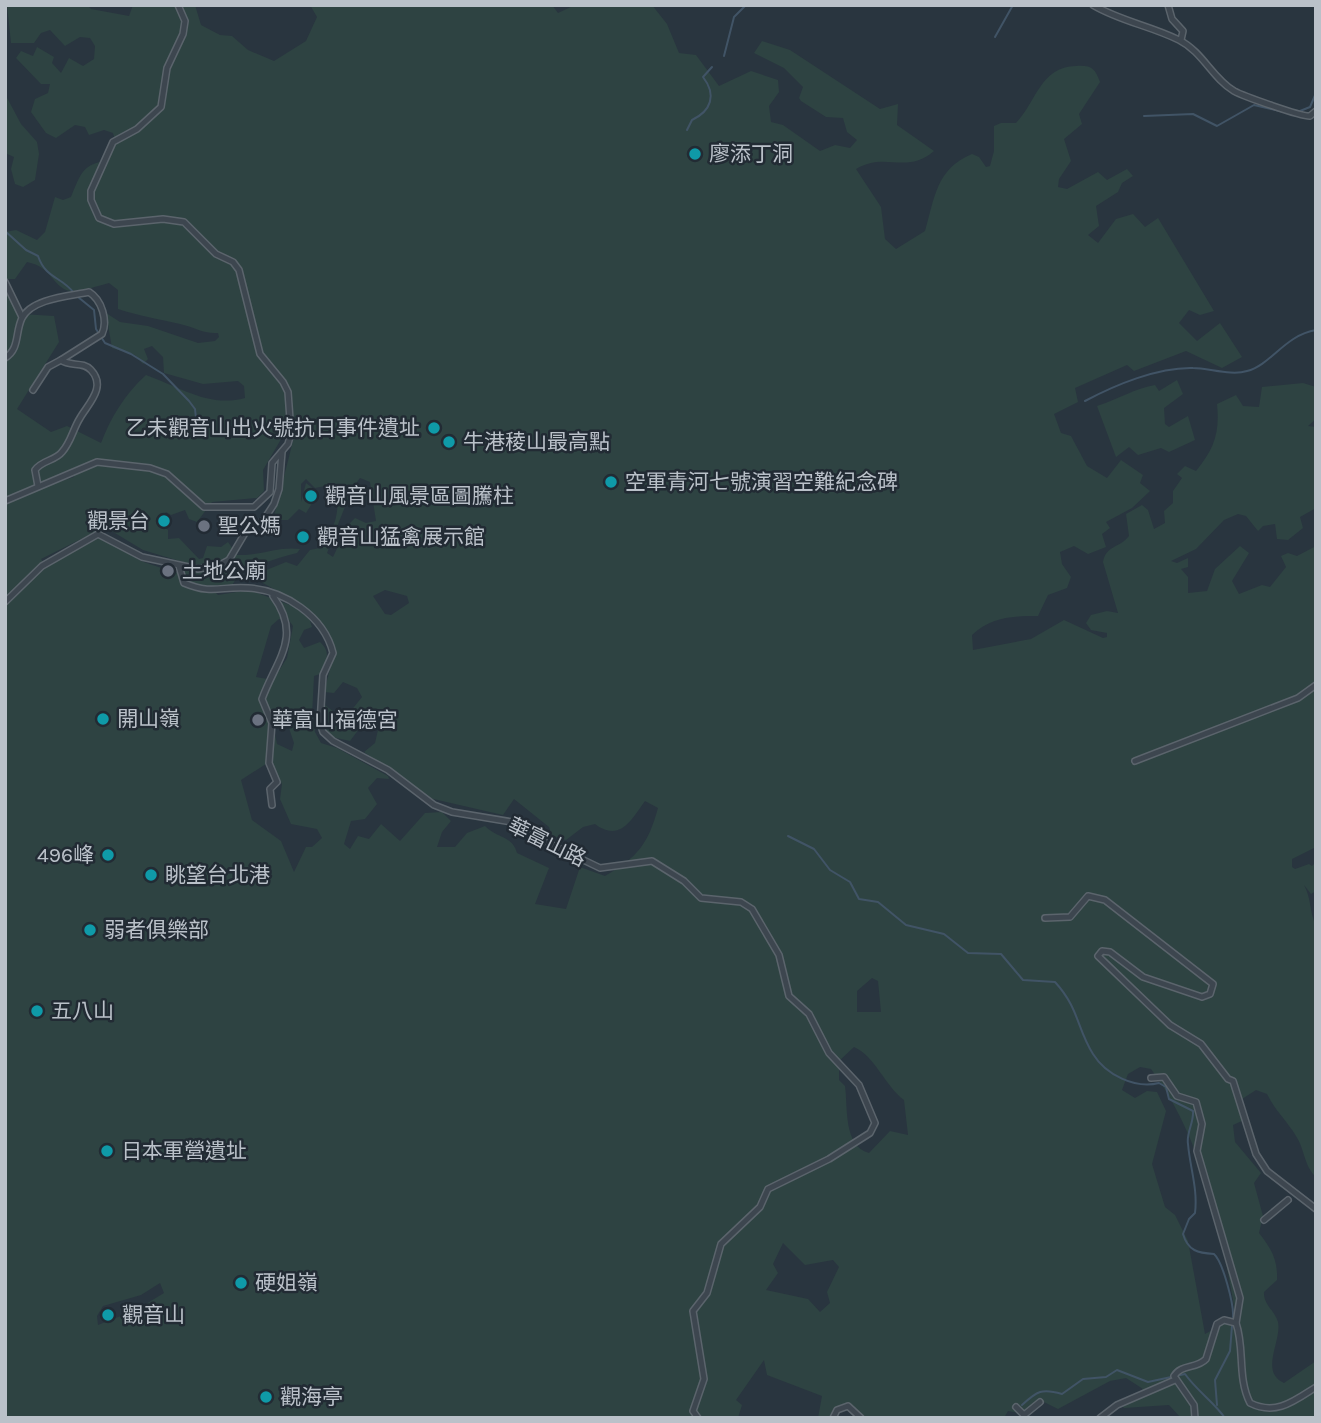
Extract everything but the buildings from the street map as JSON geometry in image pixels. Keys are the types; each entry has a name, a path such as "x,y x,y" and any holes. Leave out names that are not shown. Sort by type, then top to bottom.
{"street":[{"path":"5,501 97,462 142,467 167,474 204,507 254,507 270,492 272,463 282,452 292,433 288,393 283,382 260,354 239,270 233,262 216,254 184,222 163,219 114,224 99,218 91,200 91,191 113,142 144,124 163,101 167,68 179,46 185,21 178,5"},
{"path":"1093,5 1181,40 1198,52 1234,91 1293,114 1306,117 1316,111"},
{"path":"1168,5 1172,19 1182,31 1181,40"},
{"path":"5,282 22,317 16,346 5,358"},
{"path":"22,317 50,298 71,298 89,292 95,296 103,312 100,336 48,367 33,390"},
{"path":"38,486 35,470 62,452 79,418 93,401 96,391 97,381 88,367 61,360"},
{"path":"5,602 42,566 98,534 142,556 179,566 208,569 229,560 248,528 262,521 274,504 279,489 282,452"},
{"name":"華富山路","path":"179,566 184,583 202,590 251,588 271,593 314,617 332,648 332,656 323,675 320,723 333,741 376,763 443,809 512,822 542,840 600,867 652,861 684,881 701,898 741,902 752,909 779,955 789,996 809,1014 824,1044 859,1085 871,1107 875,1123 870,1133 829,1159 768,1189 760,1207 721,1244 707,1293 692,1311 704,1379 693,1411 698,1418"},
{"path":"271,593 285,612 288,623 283,659 272,672 262,699 272,723 270,764 277,782 270,789 272,805"},
{"path":"1135,761 1298,698 1316,685"},
{"path":"1045,918 1070,917 1088,896 1105,900 1213,984 1210,994 1202,997 1143,977 1110,952 1102,951 1098,956 1170,1025 1201,1044 1212,1056 1227,1079 1233,1081 1256,1154 1267,1171 1316,1209"},
{"path":"1151,1078 1164,1077 1177,1096 1196,1102 1202,1124 1197,1151 1240,1298 1236,1322 1241,1336 1243,1389 1250,1404 1265,1410 1274,1410 1316,1387"},
{"path":"1264,1220 1288,1200"},
{"path":"1100,1418 1117,1405 1175,1379 1181,1369 1202,1364 1217,1324 1224,1320 1236,1322"},
{"path":"1175,1379 1194,1405 1195,1418"},
{"path":"1016,1407 1025,1416 1040,1402"},
{"path":"833,1418 837,1410 848,1406 861,1418"}],"green space":[{"path":"7,5 87,5 91,9 129,16 133,5 195,5 201,25 220,35 232,36 248,50 274,61 306,41 317,17 310,5 552,5 558,13 575,5 652,5 667,24 679,53 696,55 719,86 751,71 778,80 779,92 769,106 771,122 783,125 820,151 835,145 850,148 857,140 847,132 843,118 826,117 801,101 799,98 803,87 784,68 754,53 762,41 790,50 880,109 898,104 897,125 934,151 914,161 877,162 856,169 881,207 885,239 896,249 925,231 939,185 960,160 972,154 979,157 986,167 990,166 994,151 994,126 1016,123 1040,87 1054,72 1085,66 1096,73 1100,82 1079,114 1082,124 1064,139 1071,161 1059,179 1058,187 1067,189 1098,172 1107,180 1127,169 1133,176 1122,183 1118,192 1096,206 1099,226 1088,235 1098,243 1116,219 1133,214 1145,227 1158,218 1214,311 1200,315 1189,310 1179,323 1197,341 1220,323 1242,357 1222,368 1186,351 1134,371 1127,365 1075,388 1078,402 1054,414 1061,433 1071,436 1087,466 1107,478 1121,460 1143,475 1140,483 1150,491 1132,508 1106,522 1110,528 1102,534 1106,547 1088,554 1074,546 1060,552 1062,564 1071,577 1067,588 1048,595 1038,616 1011,617 987,624 972,635 973,650 1031,639 1064,620 1103,638 1107,637 1107,633 1091,630 1086,623 1091,615 1107,611 1118,613 1103,562 1105,556 1110,549 1129,536 1126,514 1142,505 1148,510 1154,529 1165,523 1164,511 1173,503 1173,491 1182,478 1177,474 1185,466 1196,471 1211,448 1218,424 1217,404 1236,395 1243,406 1259,407 1262,387 1303,383 1316,387 1316,419 1308,426 1316,427 1316,508 1300,517 1303,528 1288,540 1277,539 1275,524 1263,526 1258,531 1246,516 1238,514 1224,520 1196,549 1171,561 1177,563 1188,558 1188,567 1181,569 1188,577 1188,593 1207,591 1215,569 1240,546 1249,553 1232,581 1239,594 1262,585 1270,587 1286,567 1281,556 1288,553 1297,556 1316,546 1316,847 1292,859 1292,867 1295,869 1309,864 1312,866 1316,862 1316,891 1311,894 1304,885 1316,925 1316,1177 1309,1168 1296,1136 1267,1094 1256,1090 1242,1099 1247,1115 1244,1120 1233,1125 1235,1142 1261,1173 1254,1183 1263,1216 1259,1233 1275,1260 1277,1280 1264,1292 1265,1300 1278,1322 1273,1372 1284,1383 1316,1361 1316,1418 1181,1418 1169,1405 1124,1408 1122,1405 1143,1389 1126,1378 1110,1381 1058,1409 1044,1402 1026,1414 1008,1411 1004,1418 863,1418 848,1405 840,1405 830,1418 818,1418 822,1396 767,1375 764,1360 736,1400 742,1405 738,1418 5,1418 5,505 28,492 74,477 73,469 5,498 5,282 21,314 54,316 59,342 17,409 51,432 67,426 101,443 119,406 146,375 207,398 245,398 244,386 238,381 203,384 164,373 163,357 152,346 144,349 148,359 143,364 135,355 112,348 106,313 120,322 148,326 198,343 215,341 219,337 218,333 118,309 118,290 109,283 71,291 60,286 42,268 27,262 15,279 5,279 5,232 16,230 37,240 45,232 55,197 63,200 71,197 87,167 107,161 116,143 113,133 104,130 89,135 85,127 75,125 56,138 46,133 31,112 35,99 48,93 50,84 41,84 16,58 21,51 33,56 37,47 54,57 52,63 61,73 69,58 83,66 94,59 95,46 90,38 80,37 65,46 50,30 41,33 34,43 11,43","holes":["287,429 291,429 294,437 273,520 288,520 299,509 306,513 316,497 314,489 306,483 301,502 301,484 306,479 315,488 335,484 336,518 320,548 310,550 297,566 286,562 264,571 261,582 294,600 290,605 249,590 218,595 214,591 231,586 239,574 246,570 297,553 300,549 237,555 228,542 221,547 207,546 203,558 199,559 179,538 168,539 168,530 158,522 166,512 171,515 185,510 189,519 197,522 212,502 257,498 264,491 263,470","360,478 370,482 376,521 366,523 355,518 349,524 333,557 327,553 347,502","105,527 143,550 183,562 176,573 141,561 101,537 47,566 41,559","385,590 407,596 409,603 391,615 385,614 373,596","279,619 288,619 293,626 287,658 273,680 256,677 271,626","317,619 335,650 324,692 334,693 343,682 357,688 362,697 350,712 338,715 325,705 323,725 332,737 350,741 362,725 381,717 375,743 364,752 429,798 503,815 514,799 549,827 552,836 566,840 583,827 595,824 604,829 618,830 630,821 645,801 658,808 646,840 634,856 605,876 580,867 566,909 535,904 549,868 517,853 508,840 485,826 467,833 455,847 437,847 442,832 451,821 442,812 425,813 400,841 381,824 369,839 358,836 350,849 344,844 351,821 365,819 377,804 368,788 377,778 389,779 337,748 321,743 315,732 312,716 314,676 320,674 327,654 320,642 304,648 299,640 304,630 312,627 310,621","272,720 287,722 294,743 292,751 277,744","269,762 282,784 280,799 291,824 317,829 322,838 312,847 306,847 294,872 281,841 252,820 241,780","872,978 878,981 881,1012 857,1012 857,991","854,1047 868,1057 904,1100 908,1135 890,1131 869,1153 861,1149 855,1143 848,1125 845,1086 839,1080 839,1061","1140,1067 1151,1069 1185,1126 1208,1188 1236,1317 1205,1334 1188,1241 1175,1215 1165,1207 1152,1164 1166,1111 1157,1092 1147,1091 1135,1098 1122,1090 1128,1074","783,1243 805,1265 833,1260 839,1267 827,1292 830,1303 820,1312 808,1299 766,1290 778,1273 773,1264","160,1283 164,1293 136,1310 98,1325 97,1316 103,1306 141,1295"]},
{"path":"5,94 21,124 37,142 39,154 35,180 23,187 15,184 11,169 14,157 5,153"},
{"path":"1177,380 1183,394 1164,408 1165,424 1169,427 1188,416 1195,440 1169,452 1161,448 1138,455 1129,447 1116,457 1097,406 1155,385 1159,391"}],"waterway":[{"path":"724,56 734,17 746,5"},
{"path":"995,37 1013,5"},
{"path":"687,130 692,120 704,112 710,102 710,90 703,77 712,67"},
{"path":"1300,111 1310,107 1316,93"},
{"path":"1144,116 1193,114 1217,126 1254,105 1284,112"},
{"path":"5,231 26,250 38,256 45,269 74,293"},
{"path":"78,297 94,310 96,329 105,343 131,354 163,374 189,401 195,409 198,436"},
{"path":"1085,401 1123,383 1166,370 1193,368 1234,373 1247,371 1264,363 1296,338 1316,330"},
{"path":"788,836 814,849 830,870 850,882 859,899 878,902 906,925 944,934 968,953 1001,954 1023,980 1055,982 1069,1001 1093,1054 1105,1068 1131,1082 1159,1083 1166,1087 1169,1099 1193,1111 1188,1140 1196,1204 1195,1213 1189,1219 1183,1234 1191,1248 1198,1252 1214,1254 1227,1284 1233,1317"},
{"path":"1217,1405 1215,1380 1230,1351 1232,1326"},
{"path":"1022,1405 1040,1392 1062,1394 1083,1379 1106,1377 1117,1370 1148,1382 1185,1374 1225,1418"}],"place":[{"name":"廖添丁洞","path":"695,154"},
{"name":"乙未觀音山出火號抗日事件遺址","path":"434,428"},
{"name":"牛港稜山最高點","path":"449,442"},
{"name":"空軍青河七號演習空難紀念碑","path":"611,482"},
{"name":"觀音山風景區圖騰柱","path":"311,496"},
{"name":"觀景台","path":"164,521"},
{"name":"聖公媽","path":"204,526"},
{"name":"觀音山猛禽展示館","path":"303,537"},
{"name":"土地公廟","path":"168,571"},
{"name":"開山嶺","path":"103,719"},
{"name":"華富山福德宮","path":"258,720"},
{"name":"496峰","path":"108,855"},
{"name":"眺望台北港","path":"151,875"},
{"name":"弱者俱樂部","path":"90,930"},
{"name":"五八山","path":"37,1011"},
{"name":"日本軍營遺址","path":"107,1151"},
{"name":"硬姐嶺","path":"241,1283"},
{"name":"觀音山","path":"108,1315"},
{"name":"觀海亭","path":"266,1397"}]}
